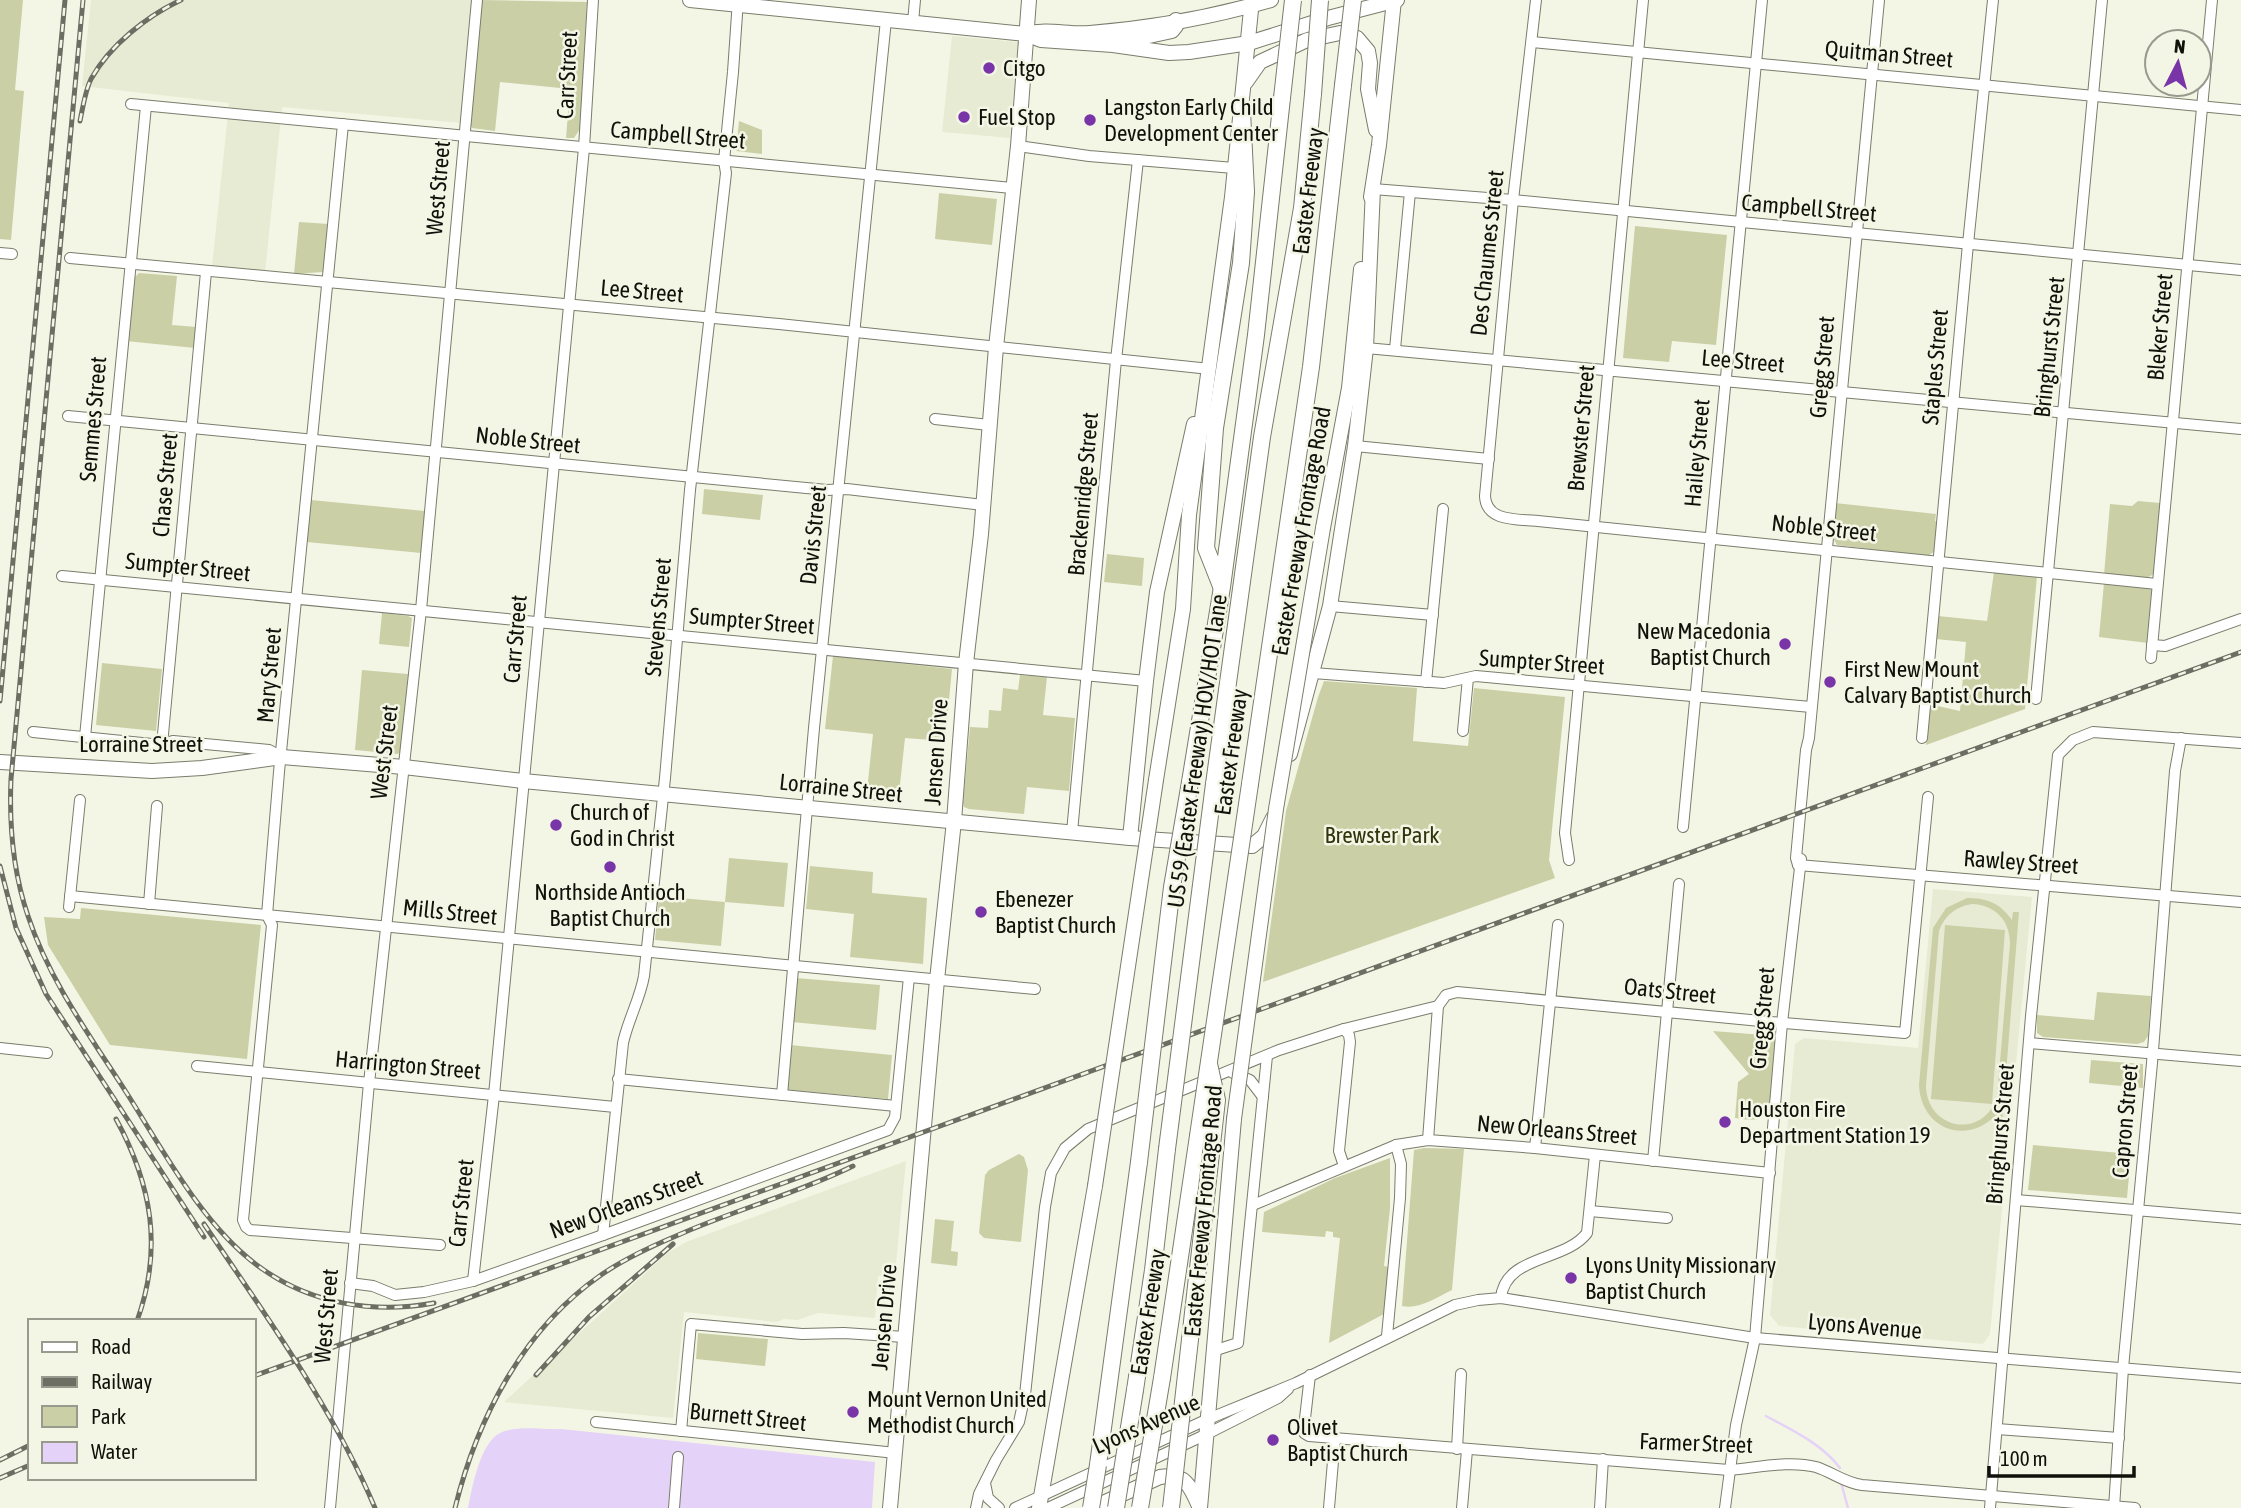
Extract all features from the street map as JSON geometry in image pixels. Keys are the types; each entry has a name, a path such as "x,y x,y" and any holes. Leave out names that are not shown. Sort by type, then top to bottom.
{"highway":[{"name":"Eastex Freeway","path":"1092,1508 1139,1162 1172,887 1222,587 1256,335 1293,0"},
{"name":"US 59 (Eastex Freeway) HOV/HOT lane","path":"1116,1508 1153,1270 1214,784 1262,437 1302,208 1320,0"},
{"name":"Eastex Freeway","path":"1140,1508 1209,1064 1311,367 1353,0"},
{"path":"1222,587 1206,548 1215,428 1241,262 1246,192 1242,111"},
{"path":"1171,1508 1217,1100 1209,1064"}],"main road":[{"path":"690,0 1026,34 1041,40 1113,45 1169,53 1249,43 1328,18 1395,1"},
{"name":"Jensen Drive","path":"890,1508 937,980 954,821 966,663 1018,146 1029,0"},
{"path":"1026,34 1041,30 1087,33 1230,12 1252,3 1271,0"},
{"name":"Eastex Freeway Frontage Road","path":"1200,1508 1234,1119 1276,808 1322,527 1349,388 1361,264 1379,145 1395,1"},
{"path":"1042,1504 1095,1186 1183,609 1189,515 1242,111 1252,3"},
{"path":"1113,45 1172,31 1176,20"},
{"path":"1244,85 1260,62 1307,40 1340,33 1357,38 1368,51 1368,89 1379,145"},
{"name":"Lorraine Street","path":"0,762 152,771 202,768 282,757 1130,838 1252,846 1264,836 1273,818 1330,606 1355,446 1366,348 1373,190"},
{"path":"1130,838 1157,592 1202,385 1210,369"},
{"path":"1092,1508 1160,1477 1171,1475 1183,1479 1194,1492 1200,1508"}],"street":[{"name":"West Street","path":"330,1508 369,1083 421,610 477,0"},
{"name":"Carr Street","path":"473,1280 494,1095 584,148 593,0"},
{"path":"913,22 915,0"},
{"name":"Des Chaumes Street","path":"1488,510 1485,496 1497,359 1536,0"},
{"name":"Brewster Street","path":"1569,860 1565,839 1643,0"},
{"name":"Hailey Street","path":"1683,827 1762,0"},
{"name":"Gregg Street","path":"1725,1508 1743,1388 1755,1338 1782,1023 1811,750 1811,707 1879,0"},
{"name":"Staples Street","path":"1922,738 1993,0"},
{"name":"Bringhurst Street","path":"2036,699 2102,0"},
{"name":"Bleker Street","path":"2151,658 2212,0"},
{"name":"Stevens Street","path":"604,1235 618,1079 628,1023 642,989 692,477 726,173 724,161 738,3"},
{"name":"Davis Street","path":"782,1096 822,649 886,20"},
{"name":"Quitman Street","path":"1532,42 2241,110"},
{"name":"Campbell Street","path":"131,104 1012,188"},
{"name":"Semmes Street","path":"85,737 146,106"},
{"name":"Mary Street","path":"344,124 267,915 272,925 243,1220 246,1227 257,1231 354,1238"},
{"path":"1018,146 1234,168"},
{"name":"Brackenridge Street","path":"1072,832 1116,359 1138,160"},
{"name":"Campbell Street","path":"1373,190 1513,200 2241,270"},
{"path":"1395,349 1410,192"},
{"path":"0,253 12,254"},
{"name":"Lee Street","path":"70,258 711,318 1210,369"},
{"name":"Chase Street","path":"162,745 206,272"},
{"name":"Lee Street","path":"1366,348 2241,429"},
{"name":"Noble Street","path":"68,416 838,491 847,489 983,505"},
{"path":"935,419 989,425"},
{"path":"1355,446 1489,459"},
{"path":"1426,682 1443,509"},
{"name":"Noble Street","path":"1488,510 1501,517 2157,584"},
{"name":"Sumpter Street","path":"62,576 1146,681"},
{"path":"1330,606 1433,615"},
{"path":"2152,645 2165,646 2241,619"},
{"name":"Sumpter Street","path":"1313,673 1444,683 1468,677 1811,707"},
{"path":"1463,731 1468,677"},
{"name":"Bringhurst Street","path":"1990,1508 2029,1043 2058,755 2067,744 2086,733 2106,731 2181,738"},
{"name":"Lorraine Street","path":"33,732 162,745 173,741 269,750 282,757"},
{"path":"2181,738 2241,743"},
{"name":"Capron Street","path":"2114,1507 2123,1368 2153,1053 2164,895 2175,771 2181,738"},
{"path":"1921,876 1928,797"},
{"name":"Mills Street","path":"80,800 70,902 149,904 1035,989"},
{"path":"149,904 157,806"},
{"name":"Rawley Street","path":"1798,865 2241,902"},
{"name":"Oats Street","path":"1267,1056 1343,1029 1438,1006 1446,995 1457,992 1905,1033 1921,876"},
{"path":"1653,1161 1679,884"},
{"path":"1535,1149 1558,925"},
{"path":"618,1079 896,1106 909,977"},
{"path":"1428,1140 1438,1006"},
{"path":"1343,1029 1349,1035 1350,1042 1339,1151 1344,1166"},
{"path":"2029,1043 2241,1061"},
{"path":"0,1048 47,1053"},
{"name":"Eastex Freeway Frontage Road","path":"976,1508 996,1460 1020,1422 1045,1207 1051,1173 1065,1148 1088,1129 1267,1056 1238,1343 1213,1351"},
{"name":"Harrington Street","path":"197,1066 615,1107"},
{"name":"Eastex Freeway Frontage Road","path":"1230,1071 1250,1080 1263,1097"},
{"name":"New Orleans Street","path":"350,1283 373,1286 395,1295 424,1292 473,1280 604,1235 888,1130 895,1117 896,1106"},
{"name":"New Orleans Street","path":"1253,1205 1396,1145 1428,1140 1770,1173"},
{"path":"1387,1336 1400,1198 1401,1164 1396,1145"},
{"path":"1501,1298 1502,1287 1507,1278 1587,1233 1595,1155"},
{"path":"2016,1200 2241,1219"},
{"path":"1590,1211 1667,1218"},
{"path":"354,1238 440,1245"},
{"name":"Lyons Avenue","path":"1042,1504 1208,1419 1296,1383 1387,1336 1455,1305 1478,1300 1501,1298 1755,1338 2241,1378"},
{"path":"681,1431 691,1324 802,1334 845,1333 905,1337"},
{"path":"1461,1374 1462,1508"},
{"name":"Farmer Street","path":"1310,1376 1304,1433 1309,1436 1729,1470 1796,1464 1816,1468 1847,1482 1862,1485 2134,1508"},
{"name":"Lyons Avenue","path":"1015,1508 1042,1504 1207,1434 1278,1398 1296,1383"},
{"name":"Burnett Street","path":"596,1422 896,1453"},
{"path":"1997,1429 2119,1438"},
{"path":"1329,1508 1335,1438"},
{"path":"674,1508 678,1457"},
{"path":"1600,1508 1603,1459"},
{"path":"985,1483 988,1498 999,1508"}],"shaded area":[{"path":"91,0 475,0 461,123 282,107 265,273 212,267 229,103 82,86"},
{"path":"952,36 1018,42 1010,138 942,132"},
{"path":"1933,889 2032,897 1990,1334 1983,1344 1779,1326 1770,1315 1795,1044 1804,1038 1918,1048"},
{"path":"906,1161 895,1274 878,1276 875,1318 818,1313 797,1320 784,1319 777,1322 684,1312 673,1418 504,1402 666,1254 686,1242"}],"green space":[{"path":"0,0 23,0 15,90 24,91 11,240 0,239"},
{"path":"480,0 587,2 580,129 574,138 566,138 570,89 500,82 495,131 472,128 470,124"},
{"path":"739,121 762,130 762,154 736,151"},
{"path":"939,193 997,199 992,245 935,239"},
{"path":"299,222 329,224 323,272 294,274"},
{"path":"1635,226 1727,235 1716,345 1672,341 1669,362 1623,358"},
{"path":"139,273 177,276 172,325 197,327 195,348 126,341 133,279"},
{"path":"704,489 763,495 760,520 702,514"},
{"path":"311,500 425,511 421,553 307,542"},
{"path":"2138,501 2160,503 2154,574 2145,579 2104,575 2110,504 2132,506"},
{"path":"1835,503 1936,514 1935,521 1938,522 1935,551 1928,556 1837,545 1833,538"},
{"path":"1107,554 1144,558 1142,586 1104,582"},
{"path":"1994,572 2037,576 2025,709 1926,745 1929,704 1960,711 1966,642 1936,639 1938,616 1987,621"},
{"path":"2104,583 2152,590 2148,643 2099,637"},
{"path":"382,613 412,618 409,647 379,644"},
{"path":"833,656 952,669 945,741 905,738 898,803 866,800 873,734 825,729"},
{"path":"102,663 162,669 156,731 96,725"},
{"path":"362,670 408,674 401,750 398,754 355,750"},
{"path":"1020,675 1047,677 1043,715 1075,718 1069,791 1027,787 1024,814 964,807 970,727 988,728 989,710 1001,711 1003,688 1018,690"},
{"name":"Brewster Park","path":"1324,681 1417,688 1413,741 1468,746 1474,688 1565,697 1549,860 1555,878 1263,982 1286,811"},
{"path":"729,858 788,863 784,907 725,902"},
{"path":"810,866 873,872 872,893 927,898 923,964 850,957 854,914 806,909"},
{"path":"659,896 725,902 721,946 655,940"},
{"path":"1967,898 1974,898 1987,900 1998,906 2012,920 2013,912 2019,912 2002,1123 1996,1123 1996,1115 1972,1130 1959,1131 1936,1122 1922,1100 1919,1085 1933,928 1946,908","holes":["1972,904 2000,915 2007,928 2010,944 1997,1097 1990,1111 1980,1120 1957,1124 1945,1120 1936,1112 1929,1101 1926,1086 1939,931 1944,920 1956,910"]},
{"path":"81,908 261,925 247,1059 110,1045 48,945 44,917 80,919"},
{"path":"1945,925 2005,930 1992,1104 1931,1099"},
{"path":"796,978 880,985 876,1030 792,1022"},
{"path":"2097,992 2151,996 2148,1036 2144,1042 2137,1044 2043,1037 2037,1033 2037,1015 2094,1020"},
{"path":"1713,1031 1776,1036 1769,1109 1762,1117 1755,1120 1735,1118 1738,1082 1749,1074"},
{"path":"790,1045 892,1055 888,1099 789,1090 786,1086"},
{"path":"2091,1060 2143,1064 2143,1088 2089,1083"},
{"path":"2033,1145 2131,1154 2127,1198 2028,1190"},
{"path":"1464,1149 1452,1290 1421,1305 1408,1307 1402,1306 1414,1150"},
{"path":"1019,1154 1024,1157 1028,1170 1021,1242 984,1238 979,1233 985,1175 989,1170"},
{"path":"1390,1158 1390,1208 1384,1266 1389,1267 1384,1314 1329,1343 1340,1238 1333,1237 1333,1232 1326,1231 1325,1237 1262,1232 1264,1212 1335,1178"},
{"path":"935,1219 954,1221 951,1251 958,1252 957,1266 931,1263"},
{"path":"698,1333 768,1339 765,1366 696,1359"}],"water":[{"path":"514,1429 561,1429 875,1462 872,1508 468,1508 478,1467 493,1438"}],"waterway":[{"path":"1766,1416 1816,1445 1840,1468"},
{"path":"1842,1486 1848,1508"}],"railway":[{"path":"0,701 65,0"},
{"path":"83,0 11,779 13,849 23,899 47,963 85,1029 186,1187 221,1232 240,1251 280,1280 322,1298 366,1306 434,1303"},
{"path":"80,121 91,79 108,55 143,23 181,0"},
{"path":"256,1375 2241,652"},
{"path":"0,866 16,928 46,994 204,1237"},
{"path":"116,1119 138,1168 150,1218 150,1268 138,1319"},
{"path":"455,1508 476,1442 507,1378 526,1349 573,1297 610,1269 647,1249 853,1166"},
{"path":"204,1224 318,1397 339,1433 375,1508"},
{"path":"536,1375 589,1317 673,1244"},
{"path":"0,1460 28,1446"},
{"path":"0,1478 28,1466"}],"place":[{"name":"Citgo","path":"989,68"},
{"name":"Fuel Stop","path":"964,117"},
{"name":"Langston Early Child Development Center","path":"1090,120"},
{"name":"New Macedonia Baptist Church","path":"1785,644"},
{"name":"First New Mount Calvary Baptist Church","path":"1830,682"},
{"name":"Church of God in Christ","path":"556,825"},
{"name":"Northside Antioch Baptist Church","path":"610,867"},
{"name":"Ebenezer Baptist Church","path":"981,912"},
{"name":"Houston Fire Department Station 19","path":"1725,1122"},
{"name":"Lyons Unity Missionary Baptist Church","path":"1571,1278"},
{"name":"Mount Vernon United Methodist Church","path":"853,1412"},
{"name":"Olivet Baptist Church","path":"1273,1440"}]}
